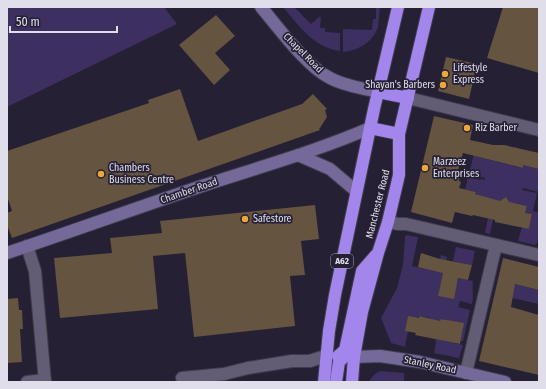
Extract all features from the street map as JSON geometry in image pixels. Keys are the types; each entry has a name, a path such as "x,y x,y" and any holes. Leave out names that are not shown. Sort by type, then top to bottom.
{"highway":[{"name":"A62","path":"352,382 329,332 356,191 398,7"},
{"name":"Manchester Road","path":"341,356 345,350 362,271 378,253 388,222 399,175 399,134 429,7"},
{"path":"378,92 408,98"},
{"path":"370,128 399,134"},
{"name":"A62","path":"324,382 341,356"},
{"name":"A62","path":"336,382 341,356"}],"street":[{"name":"Chapel Road","path":"261,7 305,58 329,78 341,83 378,92"},
{"path":"408,98 539,130"},
{"name":"Chamber Road","path":"7,253 298,155 370,128"},
{"path":"298,155 330,169 356,191"},
{"path":"388,222 406,224 539,255"},
{"path":"466,373 496,245"},
{"path":"27,246 36,271 45,381 27,382"},
{"path":"182,378 224,374 292,360 310,361 341,356"},
{"name":"Stanley Road","path":"341,356 386,356 420,362 505,382"}],"shaded area":[{"path":"7,7 164,7 177,24 7,107"},
{"path":"283,7 294,7 311,24 321,17 320,28 325,28 325,32 340,33 340,51 331,49 314,41"},
{"path":"376,7 380,7 378,27 373,37 359,48 343,52 343,29 372,30 373,19 376,19"},
{"path":"477,141 482,143 479,157 510,165 515,147 518,148 513,166 523,168 523,165 539,169 539,192 523,188 522,190 537,193 533,211 539,213 539,236 535,245 518,241 522,227 529,229 532,214 525,213 527,206 496,204 490,234 485,233 488,218 491,219 475,197 476,192 469,190 468,196 465,195 461,214 460,213 468,177 485,180 485,178 469,174"},
{"path":"406,235 418,237 412,266 437,271 441,255 447,257 438,296 457,283 458,278 473,281 472,304 460,301 458,307 470,310 463,341 460,341 463,329 449,326 447,320 441,319 440,325 426,337 430,318 419,316 408,331 405,347 391,343 381,318 397,288 403,265"},
{"path":"456,247 475,251 472,265 453,261"},
{"path":"507,282 539,290 539,304 504,296"},
{"path":"435,339 463,345 459,358 434,353 436,342"},
{"path":"381,371 404,373 404,382 369,382 374,375"}],"building":[{"path":"503,7 539,7 539,73 487,58"},
{"path":"216,15 235,36 215,53 230,70 214,85 179,45"},
{"path":"446,57 477,64 469,99 438,91"},
{"name":"Chambers Business Centre","path":"180,89 198,141 302,104 313,94 327,109 325,110 327,117 319,128 320,130 12,238 7,225 7,213 12,211 7,196 7,151 149,103 148,100"},
{"path":"434,116 473,125 470,140 493,145 504,145 539,153 539,169 523,165 523,168 463,153 456,177 459,178 459,181 461,182 459,188 476,192 475,194 500,201 506,197 509,202 527,206 525,213 532,214 529,229 455,212 452,223 411,212"},
{"path":"315,205 319,239 301,241 305,275 290,276 295,326 194,337 185,253 153,256 158,309 60,318 54,258 112,253 110,238 162,233 160,221"},
{"path":"421,253 440,259 472,265 468,280 458,278 454,299 438,296 443,273 418,267"},
{"path":"503,258 539,267 539,290 515,284 511,307 539,315 539,375 479,361"},
{"path":"18,298 19,310 22,310 23,329 20,329 22,362 7,363 7,299"},
{"path":"408,316 419,318 419,316 440,321 441,319 464,323 460,344 415,335 416,333 405,331"}],"place":[{"name":"Lifestyle Express","path":"445,74"},
{"name":"Shayan's Barbers","path":"443,85"},
{"name":"Riz Barber","path":"467,128"},
{"name":"Marzeez Enterprises","path":"425,168"},
{"name":"Chambers Business Centre","path":"101,174"},
{"name":"Safestore","path":"245,219"}]}
